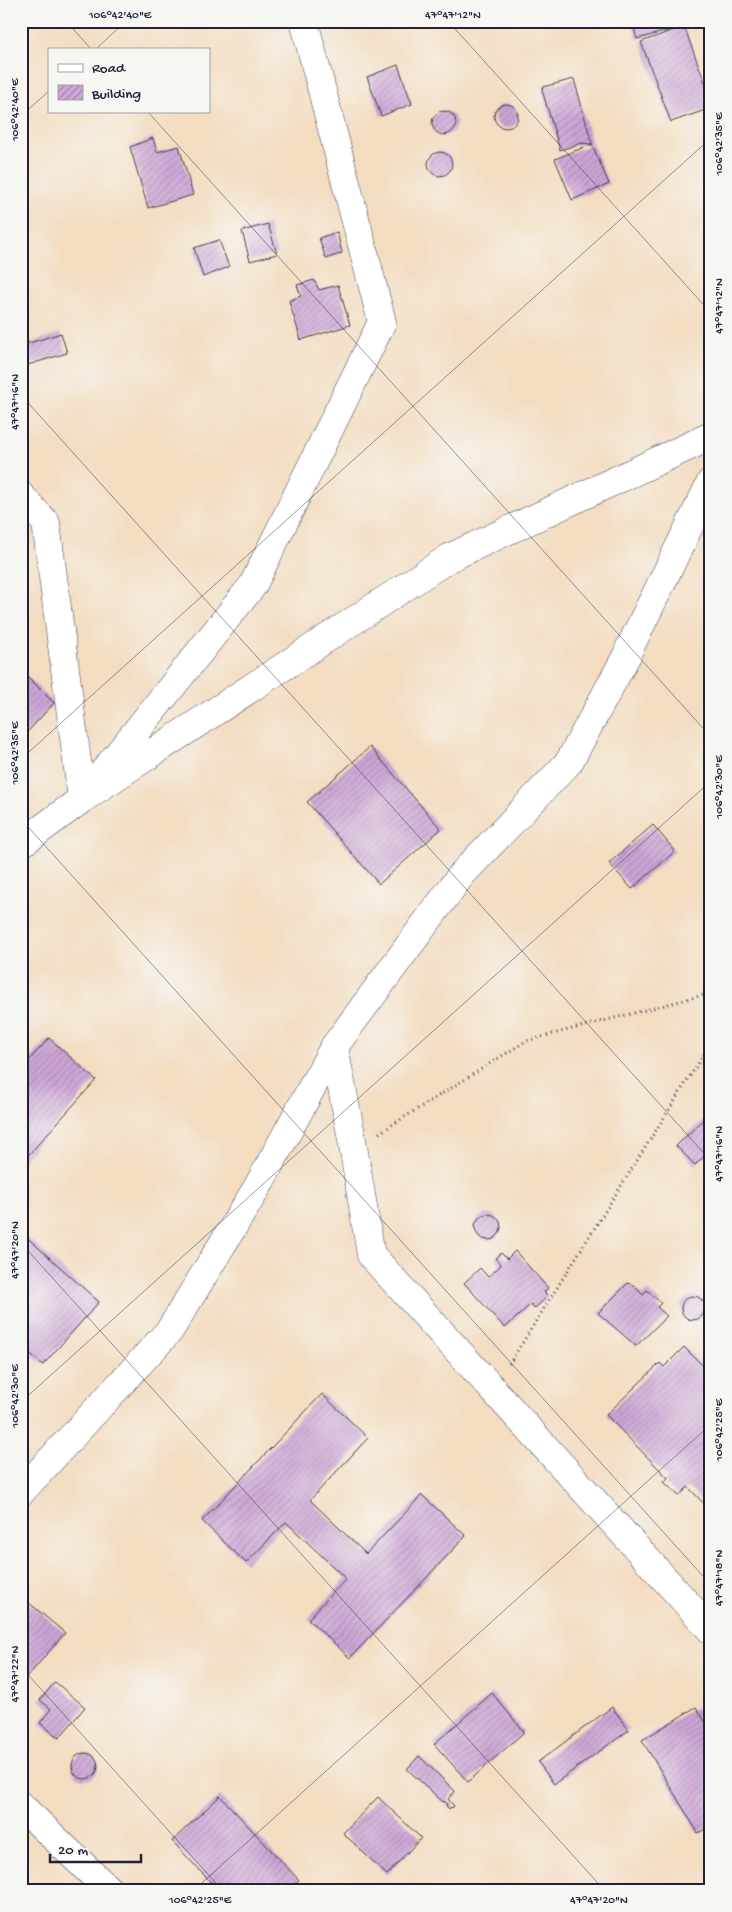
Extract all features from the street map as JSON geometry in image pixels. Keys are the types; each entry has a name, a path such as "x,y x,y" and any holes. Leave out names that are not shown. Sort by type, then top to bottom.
{"street":[{"path":"82,799 253,585 382,322 304,21"},
{"path":"21,844 82,799 449,558 711,436"},
{"path":"21,1492 170,1330 258,1186 334,1047 462,874 569,762 627,655 711,482"},
{"path":"21,496 46,523 82,799"},
{"path":"334,1047 354,1149 371,1255 711,1630"},
{"path":"21,1806 110,1891"}],"path":[{"path":"354,1149 526,1041 711,993"},
{"path":"493,1390 711,1043"}],"building":[{"path":"632,21 682,21 711,99 711,108 671,122 641,42 682,27 637,39"},
{"path":"398,65 412,104 381,116 367,77"},
{"path":"574,79 592,144 578,143 560,150 542,90 543,87"},
{"path":"506,104 515,107 518,116 515,125 506,128 497,125 494,116 497,107"},
{"path":"444,111 453,114 456,123 453,132 444,135 435,132 432,123 435,114"},
{"path":"153,138 157,152 179,146 193,195 148,208 130,147"},
{"path":"592,144 609,184 572,200 555,159"},
{"path":"440,152 449,155 452,164 449,173 440,176 431,173 428,164 431,155"},
{"path":"268,224 277,254 250,261 242,231"},
{"path":"337,232 342,253 326,259 319,238"},
{"path":"219,240 229,267 203,277 194,248"},
{"path":"314,280 319,290 338,285 350,325 301,340 289,301 301,296 297,285"},
{"path":"61,333 67,353 21,367 21,341 23,345"},
{"path":"21,670 54,703 21,739"},
{"path":"370,747 441,829 379,884 307,802"},
{"path":"653,825 675,851 632,889 609,863"},
{"path":"49,1038 96,1080 21,1163 21,1069"},
{"path":"711,1112 711,1150 695,1165 676,1146"},
{"path":"488,1214 497,1218 501,1227 497,1236 488,1240 479,1236 475,1227 479,1218"},
{"path":"21,1232 99,1302 43,1365 21,1345"},
{"path":"515,1251 548,1288 544,1292 548,1296 534,1309 531,1304 505,1328 464,1283 480,1268 488,1277 501,1265 495,1258 501,1253 507,1259"},
{"path":"628,1283 643,1295 647,1290 661,1303 657,1307 667,1316 636,1346 598,1313"},
{"path":"693,1296 702,1299 705,1308 702,1317 693,1320 684,1317 681,1308 684,1299"},
{"path":"684,1347 708,1371 711,1368 711,1511 688,1487 679,1496 664,1482 668,1478 606,1415 660,1363 664,1367"},
{"path":"322,1394 368,1438 310,1500 366,1554 422,1495 466,1536 350,1658 308,1619 346,1579 286,1522 246,1563 202,1521"},
{"path":"21,1596 65,1633 21,1684"},
{"path":"55,1682 85,1707 59,1738 40,1723 51,1709 40,1700"},
{"path":"492,1693 524,1732 468,1782 434,1744"},
{"path":"612,1707 629,1730 554,1784 538,1762"},
{"path":"696,1707 711,1731 711,1826 698,1833 642,1740"},
{"path":"85,1753 94,1757 98,1766 94,1775 85,1779 76,1775 72,1766 76,1757"},
{"path":"419,1756 455,1791 448,1799 454,1806 452,1808 449,1809 444,1801 407,1769"},
{"path":"220,1796 299,1880 287,1891 219,1891 172,1841"},
{"path":"378,1797 421,1838 387,1875 343,1833"}]}
